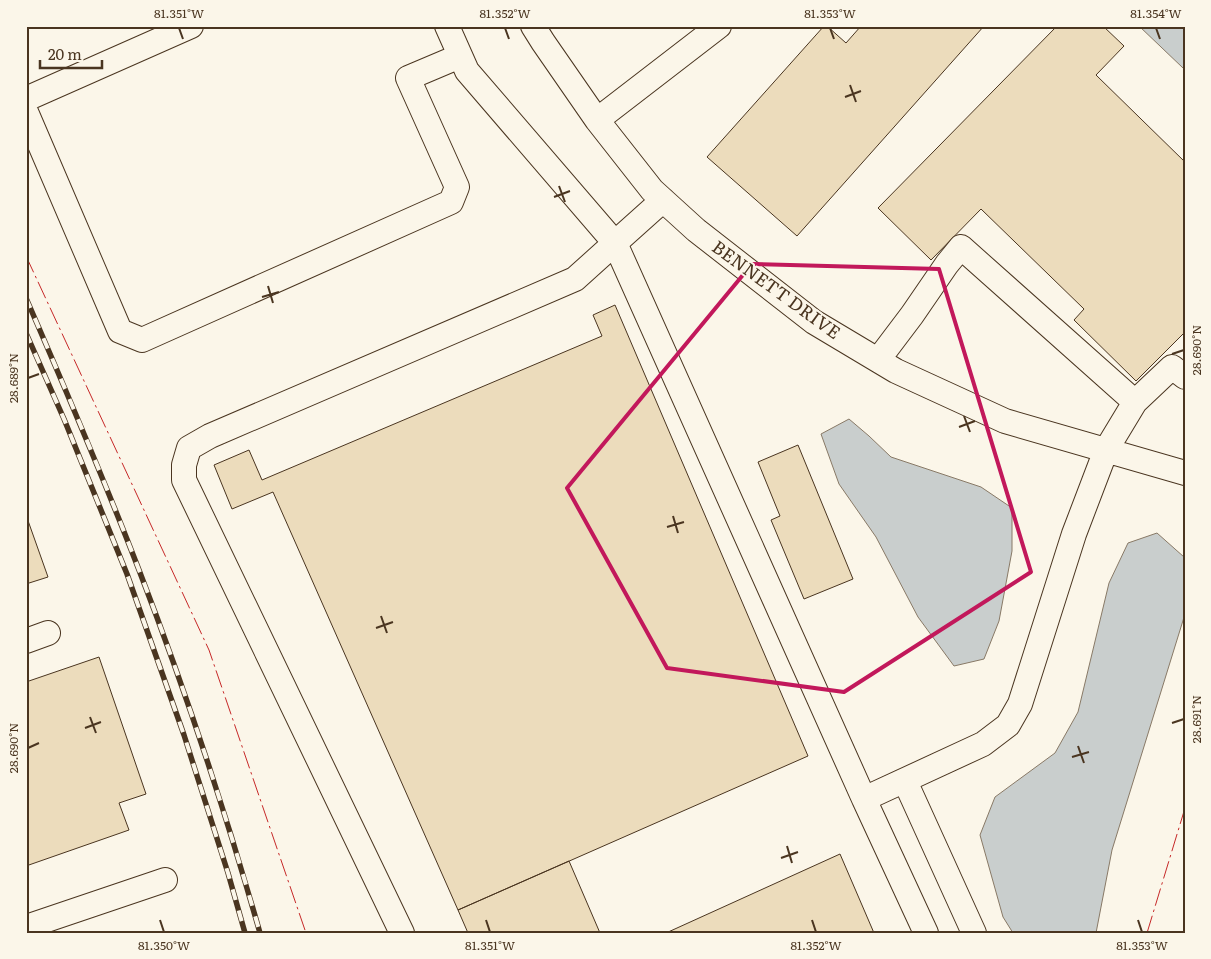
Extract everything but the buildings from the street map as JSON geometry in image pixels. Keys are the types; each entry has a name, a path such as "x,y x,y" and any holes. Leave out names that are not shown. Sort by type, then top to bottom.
{"street":[{"path":"26,99 191,26"},
{"path":"447,26 467,72 615,243 926,933"},
{"name":"BENNETT DRIVE","path":"533,26 597,120 652,190 696,230 814,322 896,371 1005,421 1185,473"},
{"path":"597,120 718,26"},
{"path":"26,112 120,331 142,340 452,202 457,186 408,78 460,56"},
{"path":"402,933 184,480 184,465 189,448 210,436 575,279 663,200"},
{"path":"878,360 961,247 1135,402"},
{"path":"864,799 983,744 1008,725 1020,704 1074,534 1106,450 1135,402 1172,368 1185,376"},
{"path":"905,780 974,933"},
{"path":"26,927 165,880"}],"highlighted area":[{"path":"752,264 939,269 1031,572 844,692 667,668 567,488"}],"shaded area":[{"path":"1139,26 1185,26 1185,66 1183,68"},
{"path":"849,419 891,457 981,487 1012,508 1012,551 999,621 984,659 954,666 918,617 876,537 839,484 821,434"},
{"path":"1157,533 1184,557 1185,614 1112,850 1096,933 1013,933 1003,917 980,835 995,797 1055,753 1078,712 1109,583 1128,543"}],"railway":[{"path":"26,298 126,536 156,615 204,750 260,933"},
{"path":"26,333 64,419 127,574 184,735 245,933"}],"power":[{"path":"26,256 209,650 306,933"},
{"path":"1147,933 1185,808"}]}
